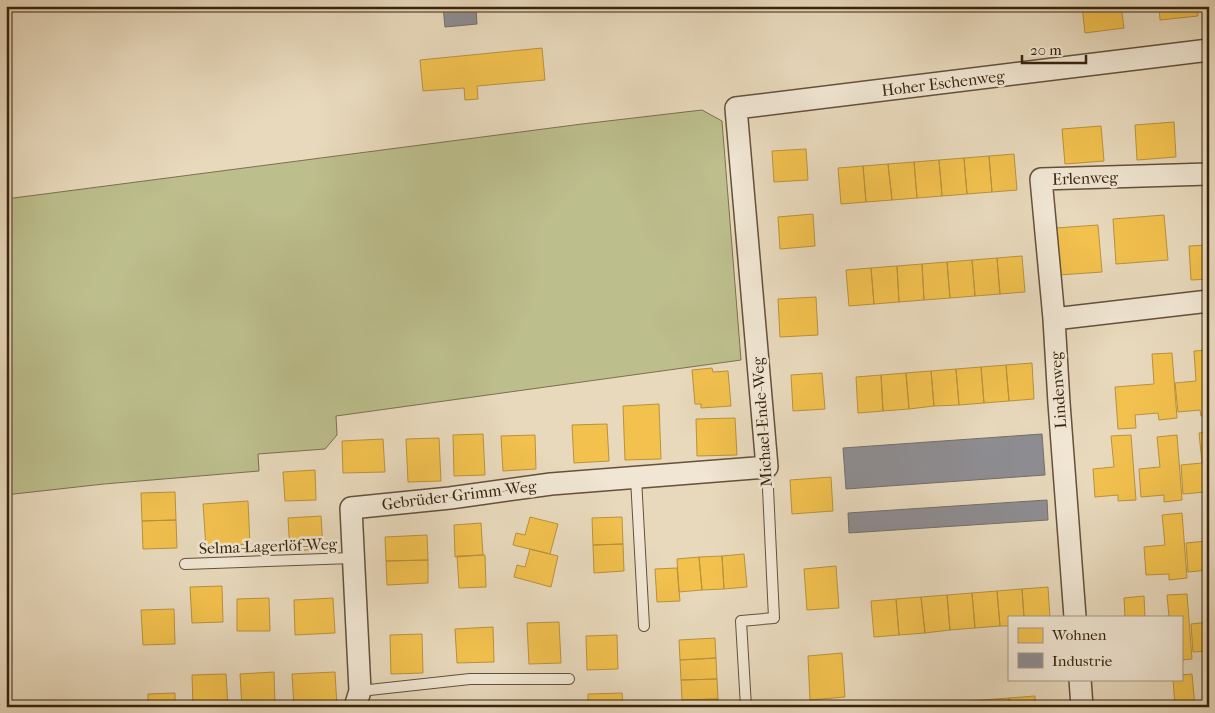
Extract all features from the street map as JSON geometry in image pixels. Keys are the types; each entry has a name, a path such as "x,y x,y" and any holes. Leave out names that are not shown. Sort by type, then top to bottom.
{"street":[{"name":"Hoher Eschenweg","path":"736,108 1209,50"},
{"name":"Michael-Ende-Weg","path":"736,108 767,467"},
{"name":"Erlenweg","path":"1054,319 1041,179 1209,174"},
{"path":"1054,319 1209,301"},
{"name":"Lindenweg","path":"1054,319 1058,403 1075,616"},
{"name":"Gebrüder-Grimm-Weg","path":"358,699 350,508 450,498 551,484 767,467"},
{"path":"1080,680 1082,707"}],"lane":[{"name":"Michael-Ende-Weg","path":"746,707 741,621 774,618 767,467"},
{"path":"636,478 644,626"},
{"name":"Selma-Lagerlöf-Weg","path":"185,564 352,558"},
{"path":"358,699 470,679 569,679"}],"green space":[{"path":"702,110 722,121 741,360 336,416 337,435 325,449 258,454 259,471 104,484 14,494 6,497 6,199"}],"building: Wohnen":[{"path":"1082,6 1121,6 1124,28 1085,33"},
{"path":"1159,6 1197,6 1198,16 1160,20"},
{"path":"542,48 545,80 477,86 478,99 465,100 464,88 423,91 420,60"},
{"path":"1174,122 1176,157 1137,160 1135,125"},
{"path":"1101,126 1104,161 1065,164 1062,129"},
{"path":"1203,127 1209,127 1209,161 1206,161"},
{"path":"806,149 808,180 774,182 772,151"},
{"path":"1014,154 1017,190 992,192 989,156"},
{"path":"989,156 992,192 967,194 964,158"},
{"path":"964,158 967,194 942,196 939,160"},
{"path":"939,160 942,196 917,198 914,162"},
{"path":"914,162 917,198 892,200 888,164"},
{"path":"888,164 892,200 866,202 863,166"},
{"path":"863,166 866,202 841,204 838,168"},
{"path":"813,214 815,246 780,249 778,217"},
{"path":"1164,215 1168,260 1116,264 1113,219"},
{"path":"1098,225 1102,272 1059,275 1056,228"},
{"path":"1209,245 1209,279 1191,280 1189,246"},
{"path":"1022,256 1025,292 1000,294 997,258"},
{"path":"997,258 1000,294 975,296 972,260"},
{"path":"972,260 975,296 950,298 947,262"},
{"path":"947,262 950,298 924,300 922,264"},
{"path":"922,264 924,300 899,302 897,266"},
{"path":"897,266 899,302 874,304 871,268"},
{"path":"871,268 874,304 849,306 846,270"},
{"path":"816,297 818,335 780,337 778,299"},
{"path":"1209,350 1209,415 1201,416 1200,410 1178,412 1175,383 1196,381 1194,351"},
{"path":"1172,353 1177,418 1159,420 1158,413 1135,415 1136,428 1118,429 1115,387 1154,384 1152,354"},
{"path":"1032,363 1034,399 1009,401 1006,365"},
{"path":"1006,365 1009,401 984,403 981,367"},
{"path":"981,367 984,403 959,405 956,369"},
{"path":"712,368 713,372 728,371 731,406 701,408 701,404 695,404 692,370"},
{"path":"956,369 959,405 934,406 931,371"},
{"path":"931,371 934,406 909,409 906,373"},
{"path":"822,373 825,409 793,411 791,375"},
{"path":"906,373 909,409 883,411 881,375"},
{"path":"881,375 883,411 858,413 856,377"},
{"path":"659,404 661,459 625,460 623,406"},
{"path":"735,418 737,455 697,456 696,419"},
{"path":"607,424 609,461 574,463 572,425"},
{"path":"1209,432 1209,498 1206,498 1206,492 1183,494 1181,465 1202,463 1199,433"},
{"path":"483,434 485,475 454,476 453,435"},
{"path":"535,435 536,469 503,471 501,436"},
{"path":"1131,435 1136,500 1118,501 1118,495 1095,497 1093,469 1114,467 1111,436"},
{"path":"1177,435 1182,500 1164,502 1164,495 1141,497 1139,469 1160,467 1157,437"},
{"path":"439,438 441,481 408,482 406,439"},
{"path":"383,439 385,472 343,473 342,441"},
{"path":"315,470 316,500 285,501 283,472"},
{"path":"831,477 833,511 792,514 790,480"},
{"path":"175,492 176,520 142,521 141,493"},
{"path":"248,501 250,544 206,547 203,504"},
{"path":"1204,511 1209,511 1209,570 1188,572 1186,543 1207,541"},
{"path":"1182,513 1187,578 1169,580 1169,574 1146,575 1144,547 1165,545 1162,515"},
{"path":"321,516 323,549 290,551 288,518"},
{"path":"530,517 558,524 550,554 513,545 516,533 525,535"},
{"path":"622,517 623,544 593,545 592,518"},
{"path":"176,520 177,548 143,549 142,521"},
{"path":"481,523 483,555 455,557 454,525"},
{"path":"427,535 428,560 386,561 385,537"},
{"path":"623,544 624,571 594,573 593,545"},
{"path":"530,549 558,556 551,587 514,577 517,565 525,567"},
{"path":"744,554 747,587 724,589 722,556"},
{"path":"485,555 486,587 459,588 457,556"},
{"path":"722,556 724,589 702,590 699,557"},
{"path":"699,557 702,590 679,592 677,559"},
{"path":"428,560 428,583 387,585 386,561"},
{"path":"836,566 839,608 807,610 804,569"},
{"path":"677,568 680,601 657,602 655,569"},
{"path":"222,586 223,622 192,623 190,587"},
{"path":"1048,587 1050,616 1024,616 1022,589"},
{"path":"1022,589 1024,616 1008,616 1008,626 1000,626 997,591"},
{"path":"997,591 1000,626 975,628 972,593"},
{"path":"972,593 975,628 950,630 947,595"},
{"path":"1187,594 1192,659 1182,660 1182,616 1169,616 1167,595"},
{"path":"947,595 950,630 925,633 921,597"},
{"path":"1144,596 1145,616 1125,616 1124,598"},
{"path":"921,597 925,633 899,635 896,599"},
{"path":"269,598 270,631 237,631 237,599"},
{"path":"333,598 335,633 295,635 294,600"},
{"path":"896,599 899,635 874,637 871,601"},
{"path":"174,609 175,644 143,645 141,610"},
{"path":"559,622 561,663 529,664 527,623"},
{"path":"1209,622 1209,651 1193,652 1191,624"},
{"path":"493,627 494,662 457,663 455,629"},
{"path":"422,634 423,673 391,674 390,635"},
{"path":"617,635 618,669 587,670 586,636"},
{"path":"715,638 716,658 680,660 679,640"},
{"path":"842,653 845,697 810,700 808,656"},
{"path":"716,658 717,679 681,680 680,660"},
{"path":"274,672 275,707 242,707 240,674"},
{"path":"335,672 337,707 294,707 292,674"},
{"path":"226,674 228,707 193,707 192,675"},
{"path":"1192,674 1195,707 1171,707 1175,706 1173,680 1182,680 1182,675"},
{"path":"717,679 718,699 682,700 681,680"},
{"path":"175,693 175,707 148,707 148,694"},
{"path":"622,693 623,707 588,707 588,694"},
{"path":"1035,696 1035,707 1010,707 1009,698"},
{"path":"1009,698 1010,707 984,707 983,700"},
{"path":"718,699 718,707 682,707 682,700"},
{"path":"983,700 984,707 958,707 957,702"},
{"path":"957,702 958,707 932,707 931,704"},
{"path":"931,704 932,707 906,707 906,706"}],"building: Industrie":[{"path":"443,6 504,6 476,9 477,24 445,27"},
{"path":"1042,434 1045,475 846,489 843,448"},
{"path":"1047,500 1048,520 849,533 848,513"}]}
